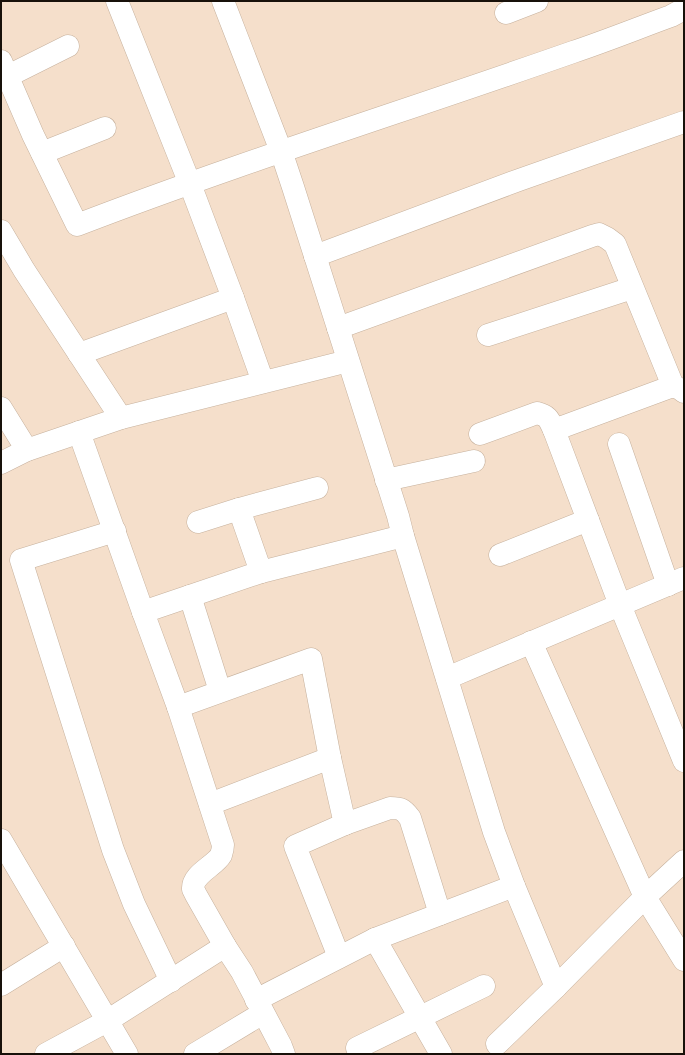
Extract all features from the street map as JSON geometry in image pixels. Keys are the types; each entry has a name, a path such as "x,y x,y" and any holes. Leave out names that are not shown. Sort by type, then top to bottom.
{"street":[{"path":"117,1 190,184 263,382"},
{"path":"223,1 281,151 386,480 494,832 514,886 556,987"},
{"path":"68,46 4,68 33,135 77,225 131,204 281,151 574,52 671,16 684,9 681,1"},
{"path":"506,13 533,2"},
{"path":"315,256 519,180 684,122"},
{"path":"42,153 104,128"},
{"path":"1,231 24,270 121,418"},
{"path":"338,328 599,234 615,244 632,288 678,389 554,430"},
{"path":"488,335 632,288"},
{"path":"79,354 233,298"},
{"path":"1,463 26,450 121,418 348,360"},
{"path":"1,408 26,450"},
{"path":"480,434 537,413 544,415 549,419 620,605 684,761"},
{"path":"80,432 178,707 223,845 221,854 201,873 195,881 193,888 225,946 242,972 284,1054"},
{"path":"447,678 676,582 619,444"},
{"path":"386,480 474,461"},
{"path":"198,522 239,509 317,488"},
{"path":"239,509 261,572"},
{"path":"500,555 588,520"},
{"path":"115,531 21,560 113,850 134,904 170,981"},
{"path":"143,612 261,572 403,536"},
{"path":"190,596 220,691"},
{"path":"531,642 645,897 684,960"},
{"path":"178,707 311,659 330,758 345,824"},
{"path":"210,804 330,758"},
{"path":"339,957 295,846 345,824 390,808 404,810 410,818 440,914"},
{"path":"1,840 8,867 64,946 128,1054"},
{"path":"497,1044 645,897 684,861"},
{"path":"195,1054 260,1006 339,957 375,939 514,886"},
{"path":"375,939 441,1054"},
{"path":"1,985 64,946"},
{"path":"46,1054 108,1021 225,946"},
{"path":"357,1048 484,986"}]}
